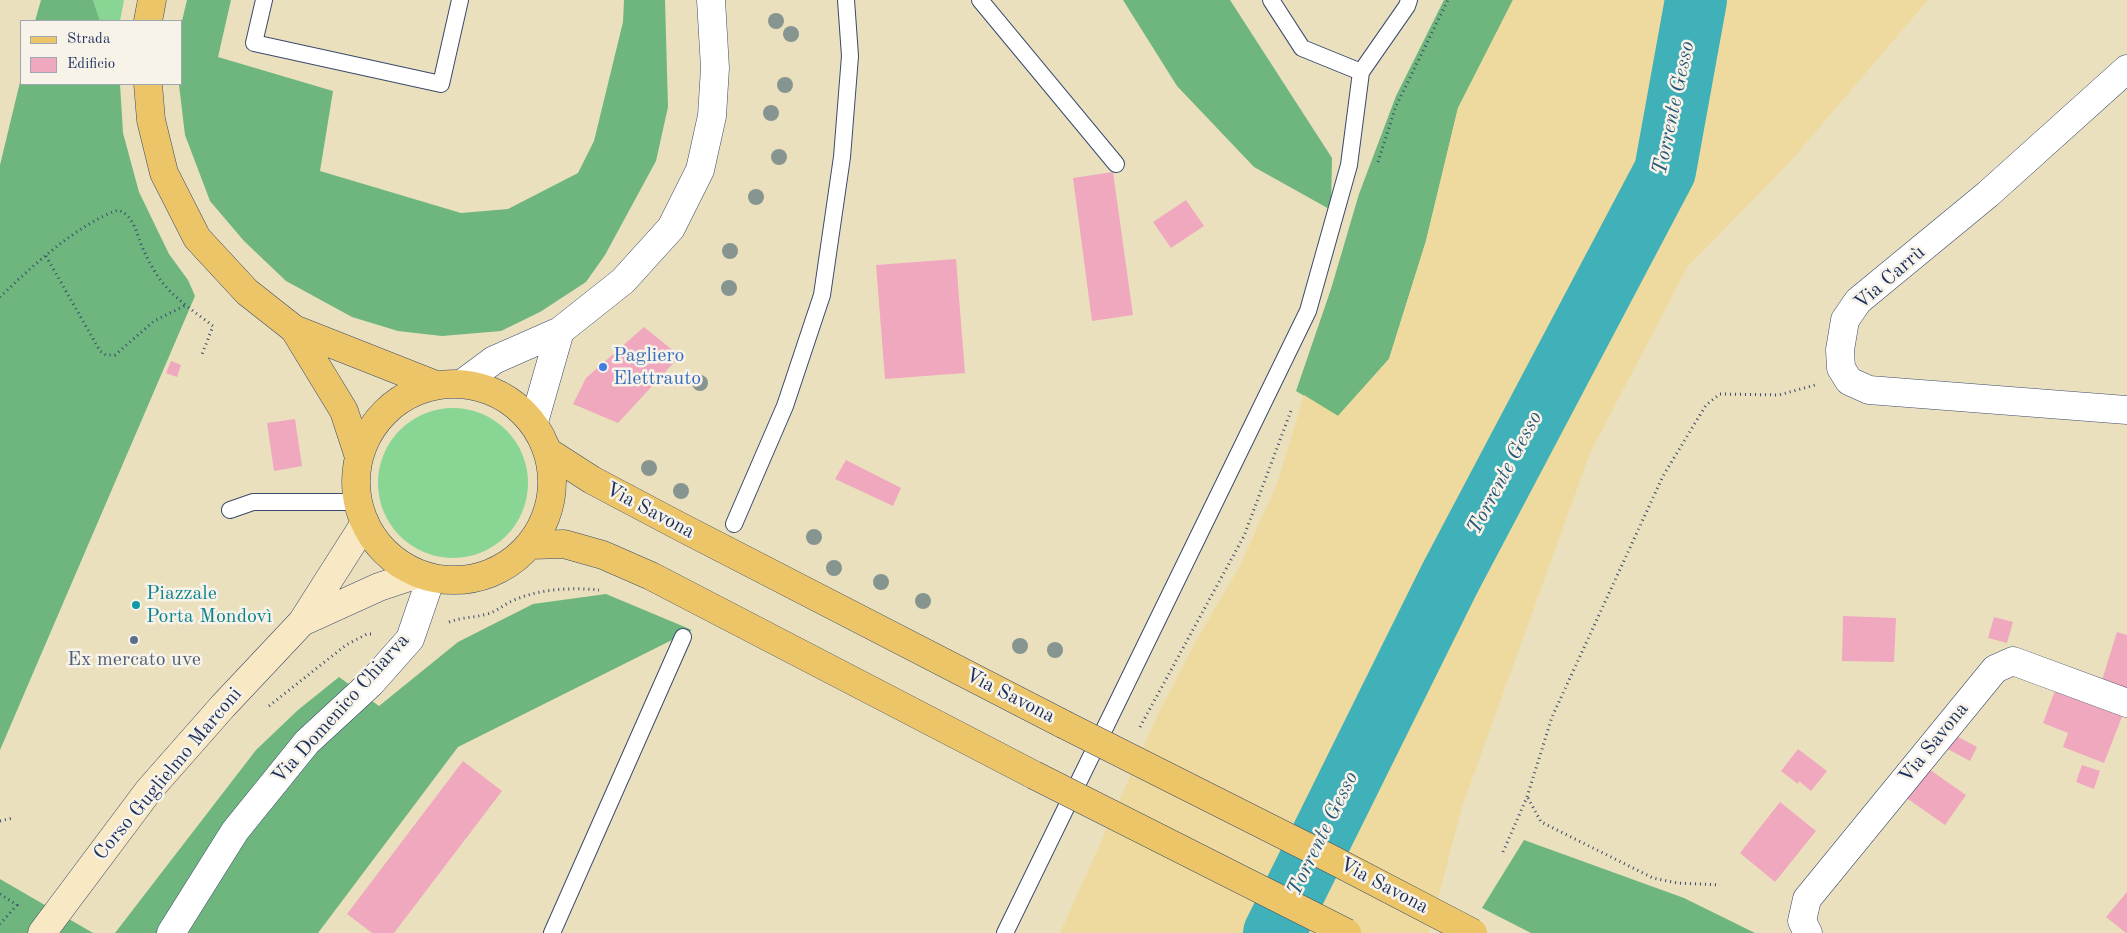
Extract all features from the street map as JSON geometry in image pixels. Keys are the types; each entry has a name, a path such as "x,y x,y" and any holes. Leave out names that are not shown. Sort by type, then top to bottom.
{"main road":[{"path":"148,20 152,0"},
{"path":"148,85 151,120 164,174 197,238 247,292 294,329 436,384"},
{"path":"294,329 344,411 359,457"},
{"path":"463,383 490,389 514,403 534,422 550,453 554,486 547,517 531,545 510,563 485,575 458,581 424,576 396,562 378,544 361,512 355,479 359,457 370,431 387,410 410,394 436,384 463,383"},
{"name":"Via Savona","path":"550,453 592,480 679,526 1473,933"},
{"path":"531,545 564,544 603,555 651,576 1034,775 1347,933"}],"street":[{"path":"463,383 494,360 560,332 623,281 671,228 700,170 713,106 715,68 711,0"},
{"name":"Via Carrù","path":"1841,368 1840,350 1845,320 1858,302 1988,194 2127,69"},
{"path":"534,422 560,332"},
{"path":"1841,368 1850,381 1869,390 2127,410"},
{"name":"Corso Guglielmo Marconi","path":"42,933 150,790 223,706 302,622 361,512"},
{"name":"Corso Guglielmo Marconi","path":"302,622 379,587 424,576"},
{"name":"Via Domenico Chiarva","path":"170,933 235,832 307,742 371,683 410,639 424,576"},
{"name":"Via Savona","path":"1808,933 1802,921 1807,899 1995,669 2013,661 2127,702"}],"lane":[{"path":"264,0 254,42 441,84 460,0"},
{"path":"734,524 785,406 822,295 842,157 850,56 846,0"},
{"path":"980,0 1116,164"},
{"path":"1271,0 1302,48 1361,72"},
{"path":"1005,933 1308,311 1349,165 1361,72 1407,6 1409,0"},
{"path":"230,510 253,502 361,512"},
{"path":"552,933 683,636"}],"path":[{"path":"0,297 46,256 102,216 118,210 126,213 134,224 143,250 159,279 186,305 213,326 201,357"},
{"path":"46,256 100,351 106,354 115,354 154,321 186,305"},
{"path":"1502,852 1527,798 1556,708 1663,476 1706,405 1720,394 1779,395 1787,393 1826,380 1841,368"},
{"path":"265,710 346,645 367,634 410,639 430,636 441,625 452,620 467,616 487,615 507,604 539,593 572,589 600,590"},
{"path":"1527,798 1540,822 1654,878 1677,883 1720,884"},
{"path":"0,821 13,818"},
{"path":"0,894 17,905 0,924"}],"green space":[{"path":"41,0 93,0 100,20 35,20"},
{"path":"93,0 124,0 120,20 100,20"},
{"path":"187,0 231,0 218,57 333,91 320,171 461,213 508,209 578,173 594,141 623,22 624,0 665,0 668,107 656,161 605,255 586,282 540,312 501,331 442,336 398,331 352,317 286,281 244,241 210,201 185,135 179,85 182,85 182,21"},
{"path":"1123,0 1230,0 1332,158 1331,210 1254,167 1177,86"},
{"path":"1444,0 1513,0 1458,108 1426,241 1389,359 1338,416 1296,391 1331,289 1359,194 1396,96"},
{"path":"20,82 20,85 120,85 123,133 139,192 169,254 188,280 195,296 0,750 0,165"},
{"path":"453,408 468,409 482,413 495,420 506,430 516,441 523,454 527,468 527,498 523,512 516,525 506,536 495,546 482,553 468,557 453,558 438,557 424,553 411,546 400,536 390,525 383,512 379,498 378,483 379,468 383,454 390,441 400,430 411,420 424,413 438,409"},
{"path":"606,594 692,630 458,747 318,933 115,933 256,750 298,710 339,677 379,706 458,642 533,604"},
{"path":"1524,840 1684,898 1755,933 1531,933 1482,908"},
{"path":"0,879 93,933 0,933"}],"sand":[{"path":"1513,0 1928,0 1788,164 1688,266 1590,453 1462,807 1429,933 1060,933 1158,714 1198,637 1240,566 1278,481 1304,395 1338,416 1389,359 1426,241 1458,108"}],"building":[{"path":"1113,172 1133,315 1092,321 1073,178"},
{"path":"1186,200 1204,226 1171,248 1153,222"},
{"path":"956,259 965,373 885,379 876,265"},
{"path":"644,327 680,356 618,423 573,404 586,378"},
{"path":"171,361 181,365 177,377 166,373"},
{"path":"295,419 302,466 274,471 267,423"},
{"path":"846,460 901,488 893,506 835,479"},
{"path":"1843,616 1896,618 1894,662 1842,661"},
{"path":"1994,617 2013,622 2007,643 1988,638"},
{"path":"2117,632 2127,635 2127,688 2102,680"},
{"path":"2056,688 2123,714 2104,763 2063,747 2068,733 2043,723"},
{"path":"1949,732 1977,747 1970,761 1942,746"},
{"path":"1798,749 1827,771 1811,791 1799,781 1798,784 1781,771"},
{"path":"463,761 502,791 394,933 372,933 347,914"},
{"path":"2082,765 2100,771 2094,789 2076,782"},
{"path":"1926,767 1966,795 1945,825 1905,797"},
{"path":"1780,802 1816,831 1775,882 1740,853"},
{"path":"2127,892 2127,933 2126,933 2106,917"}],"waterway":[{"name":"Torrente Gesso","path":"1274,933 1450,578 1665,171 1696,0"}],"place":[{"name":"Pagliero Elettrauto","path":"603,367"},
{"name":"Piazzale Porta Mondovì","path":"136,605"},
{"name":"Ex mercato uve","path":"134,640"}]}
